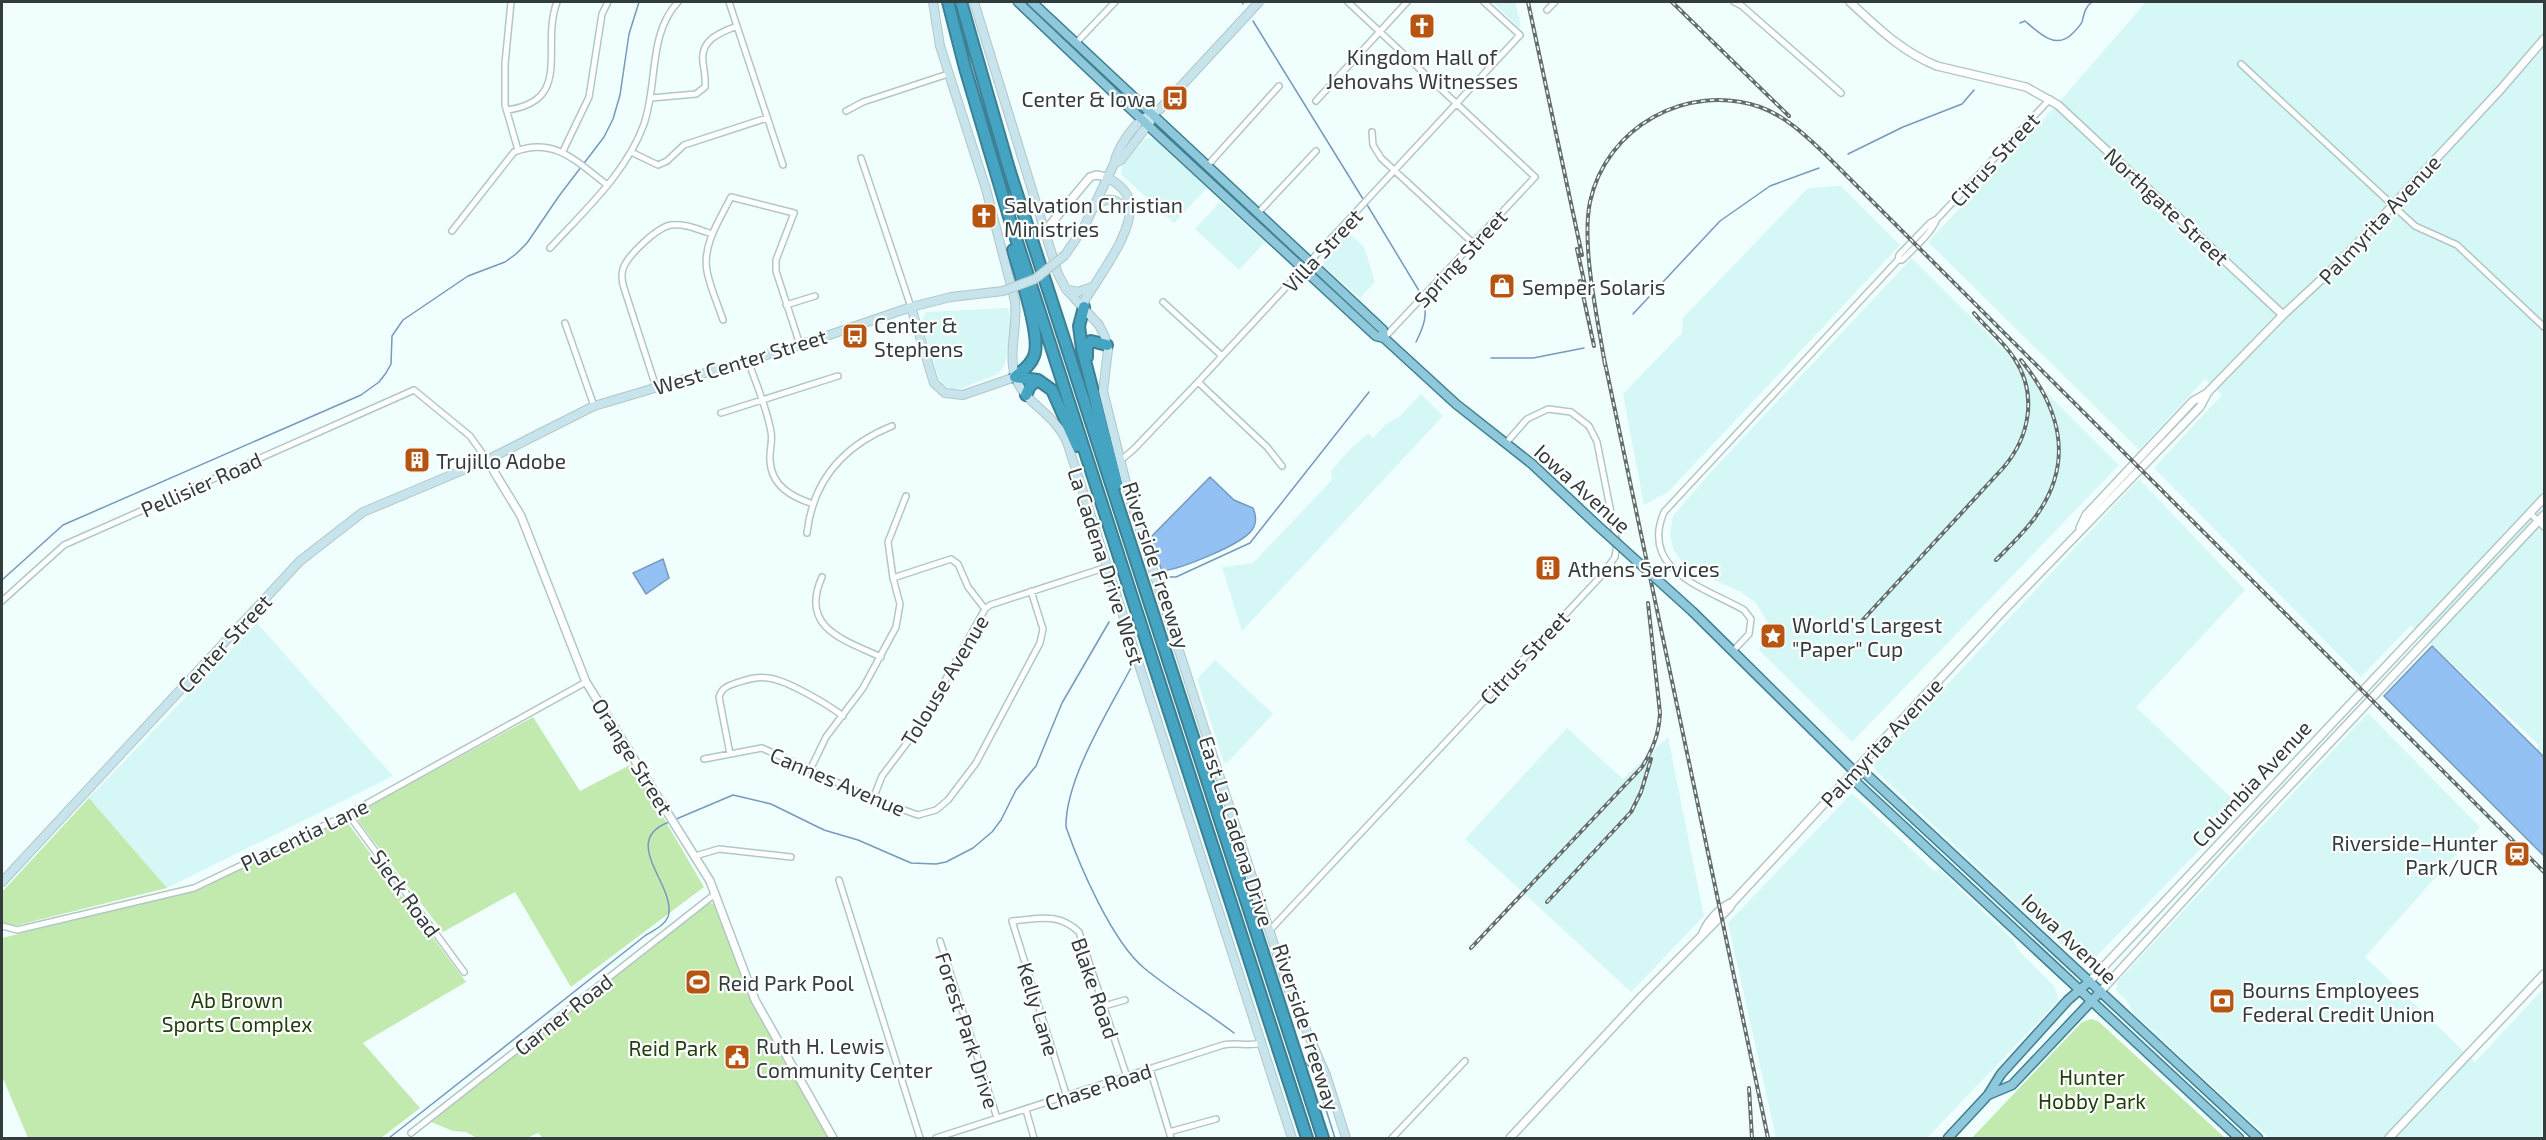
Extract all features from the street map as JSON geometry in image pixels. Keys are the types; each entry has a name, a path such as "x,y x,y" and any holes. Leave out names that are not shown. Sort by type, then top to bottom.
{"highway":[{"name":"Riverside Freeway","path":"948,2 1010,220 1071,402 1111,536 1307,1138"},
{"name":"Riverside Freeway","path":"961,2 992,118 1323,1138"},
{"path":"1010,220 1012,247 1036,336 1036,353 1033,360 1015,377"},
{"path":"1084,307 1079,326 1082,349 1125,509 1125,531"},
{"path":"1088,370 1089,344 1094,340 1107,345"},
{"path":"1015,377 1038,380 1048,386 1059,400 1098,510 1111,536"},
{"path":"1026,395 1030,386 1038,380"}],"main road":[{"name":"La Cadena Drive West","path":"933,2 940,46 986,189 1014,296 1017,314 1013,350 1015,377 1026,395 1049,415 1064,433 1292,1138"},
{"path":"974,2 1058,274 1066,289 1103,331 1107,345"},
{"name":"Iowa Avenue","path":"1018,2 1153,115 1208,165 1383,330 1384,338"},
{"name":"Iowa Avenue","path":"1032,2 1146,123 1376,336 1384,338 1456,404 1506,443 1694,612 1854,771 1866,774 2258,1138"},
{"path":"1091,211 1114,164 1121,160 1146,123 1259,2"},
{"path":"1084,307 1093,286 1127,227 1130,213 1129,199 1124,191 1107,177"},
{"path":"1091,211 1103,200 1113,198 1121,202 1130,213"},
{"name":"West Center Street","path":"487,460 594,406 800,345 911,307 951,297 1003,291 1035,279 1065,255 1077,240 1091,211"},
{"path":"1066,289 1078,292 1093,286"},
{"path":"911,307 934,383 945,393 963,395 1015,377"},
{"name":"East La Cadena Drive","path":"1107,345 1102,391 1148,555 1288,988 1326,1075 1346,1138"},
{"name":"Center Street","path":"2,882 300,561 363,512 487,460"},
{"name":"Iowa Avenue","path":"1854,771 1857,783 2091,1003 2239,1138"},
{"name":"Columbia Avenue","path":"1948,1138 1988,1095 2001,1074 2078,990 2090,981"},
{"name":"Columbia Avenue","path":"1988,1095 2012,1085 2101,991"}],"street":[{"path":"512,2 505,64 507,110 518,150"},
{"path":"507,110 527,106 537,100 549,84 551,28 557,2"},
{"path":"563,151 589,97 602,14 608,2"},
{"path":"550,248 631,152 643,126 651,98 657,41 670,10 678,2"},
{"path":"729,2 783,165"},
{"path":"1072,47 1115,2"},
{"path":"1348,2 1456,105"},
{"path":"1316,100 1407,2"},
{"name":"Villa Street","path":"1120,461 1198,382 1371,198 1520,35 1484,2"},
{"path":"1547,10 1555,2"},
{"path":"1734,2 1742,6 1841,93"},
{"name":"Northgate Street","path":"1850,2 1887,36 1924,61 2026,87 2050,99 2283,315"},
{"path":"651,98 696,94 705,87 702,54 705,47 710,39 719,33 737,26"},
{"name":"Palmyrita Avenue","path":"1510,1138 1534,1110 1715,923 2079,530 2091,521 2200,407 2208,392 2283,315 2319,284 2501,89 2544,39"},
{"path":"2241,64 2415,226 2457,245 2544,327"},
{"path":"846,111 863,102 948,74"},
{"path":"1208,165 1280,86"},
{"name":"Citrus Street","path":"1733,651 1749,634 1751,619 1744,610 1683,578 1670,566 1660,542 1662,516 1673,500 1898,260 1902,260 1934,226 1937,219 2050,99"},
{"name":"Spring Street","path":"1384,338 1535,177 1456,105"},
{"path":"631,152 658,165 667,161 684,145 767,118"},
{"path":"1372,132 1372,145 1376,152 1474,244"},
{"path":"452,231 514,152 518,150 535,148 563,151 606,184"},
{"path":"1258,213 1316,151"},
{"path":"861,158 911,307"},
{"path":"1044,231 1090,177 1096,175 1107,177"},
{"path":"723,320 706,270 706,258 712,234 731,198 794,213 776,260 776,271 800,345"},
{"path":"656,387 621,278 623,267 650,236 668,226 688,226 712,234"},
{"path":"786,305 815,296"},
{"path":"1163,302 1222,356"},
{"path":"565,323 594,406"},
{"path":"748,360 771,431 772,472 780,486 792,496 813,504"},
{"path":"722,413 838,376"},
{"path":"1198,382 1267,447 1282,466"},
{"name":"Orange Street","path":"414,390 470,436 521,516 586,682 695,856 715,894 755,1000 833,1138"},
{"name":"Pellisier Road","path":"2,601 64,545 414,390"},
{"name":"Citrus Street","path":"1270,930 1602,575 1615,556 1617,533 1597,442 1587,422 1577,414 1564,409 1544,410 1527,419 1506,443"},
{"path":"807,533 813,504 820,488 846,453 872,434 892,426"},
{"path":"810,770 826,737 863,688 896,627 900,604 893,578 888,542 906,496"},
{"name":"Columbia Avenue","path":"2090,981 2544,498"},
{"path":"2530,513 2541,524"},
{"name":"Columbia Avenue","path":"2101,991 2472,591 2541,524 2544,514"},
{"path":"893,578 951,559 958,564 968,587 985,609"},
{"name":"Tolouse Avenue","path":"873,799 882,776 924,718 980,614 985,609 990,605 1107,567"},
{"path":"822,577 817,590 816,606 824,626 839,637 881,657"},
{"path":"2465,584 2472,591"},
{"name":"Cannes Avenue","path":"704,759 762,748 873,799 918,815 936,810 948,800 969,772 993,733 1040,643 1043,629 1031,591"},
{"path":"730,754 719,697 722,689 730,685 757,678 776,680 829,705 843,716"},
{"name":"Placentia Lane","path":"2,926 17,930 194,888 348,814 586,682"},
{"path":"2298,760 2306,768"},
{"name":"Sieck Road","path":"348,814 464,972"},
{"path":"695,856 719,849 792,856"},
{"path":"2205,859 2214,867"},
{"path":"839,880 920,1138"},
{"path":"2184,880 2193,890"},
{"name":"Garner Road","path":"411,1133 715,894"},
{"name":"Blake Road","path":"1012,921 1049,918 1068,921 1079,932 1127,1077"},
{"name":"Kelly Lane","path":"1012,921 1067,1097"},
{"name":"Forest Park Drive","path":"940,941 997,1118"},
{"path":"2389,1138 2544,976"},
{"path":"1104,1006 1125,1000"},
{"name":"Chase Road","path":"936,1138 1223,1045 1234,1043 1248,1046 1261,1043"},
{"path":"1392,1138 1465,1061"},
{"path":"1149,1069 1170,1136 1216,1119"},
{"path":"1026,1110 1035,1138"}],"shaded area":[{"path":"1493,2 1515,2 1521,26 1519,28"},
{"path":"2146,2 2544,2 2544,760 2535,751 2539,745 2411,625 2361,677 2154,468 2222,395 2205,379 2139,450 1928,242 2060,101"},
{"path":"1149,137 1207,188 1174,223 1121,174 1122,166 1144,139"},
{"path":"1841,186 1900,245 1668,492 1644,505 1623,394 1682,333 1683,318 1808,188"},
{"path":"1220,202 1265,242 1239,270 1195,229"},
{"path":"1346,230 1364,247 1375,282 1360,298 1324,266 1324,253"},
{"path":"1912,258 2119,465 1852,742 1759,650 1768,623 1756,603 1741,592 1685,567 1673,549 1670,533 1673,516 1710,473"},
{"path":"1008,308 1012,324 1005,364 998,374 962,388 952,389 944,385 939,379 921,320 926,312"},
{"path":"1421,394 1443,416 1242,631 1222,567 1253,563 1332,480 1331,471 1351,448 1369,433 1373,438 1385,425 1400,416"},
{"path":"2139,479 2245,590 2136,707 2241,807 2091,962 2082,962 2050,935 1875,770 1873,764"},
{"path":"257,623 393,776 167,888 89,798"},
{"path":"1215,660 1273,714 1228,762 1224,763 1197,679"},
{"path":"2368,713 2480,827 2365,957 2475,1062 2544,988 2544,1138 2269,1138 2135,1015 2127,1001 2116,990 2118,981"},
{"path":"1567,728 1623,779 1668,737 1704,916 1631,992 1465,839"},
{"path":"1852,793 1934,871 1940,870 2014,941 2020,952 2055,987 2058,1001 1927,1138 1776,1138 1728,923"}],"green space":[{"path":"533,717 580,791 632,764 704,887 571,987 515,892 443,932 356,818 358,812"},
{"path":"89,798 167,888 2,929 2,892"},
{"name":"Ab Brown Sports Complex","path":"344,818 466,982 363,1043 420,1108 381,1138 28,1138 2,1076 2,938 200,889"},
{"name":"Reid Park","path":"708,902 717,905 752,1000 811,1101 829,1138 543,1138 538,1133 529,1137 477,1138 466,1132 453,1131 431,1122"},
{"name":"Hunter Hobby Park","path":"2091,1019 2098,1021 2225,1138 1972,1138 2082,1022"}],"water":[{"path":"1210,477 1234,500 1253,508 1256,519 1254,527 1246,536 1224,549 1196,561 1162,571 1150,538"},
{"path":"663,559 669,578 646,594 633,573"},
{"path":"2432,646 2544,757 2544,856 2384,696"},
{"name":"Reid Park Pool","path":"700,971 707,987 698,992 688,978"}],"waterway":[{"path":"2,580 63,525 361,395 379,382 391,364 392,336 403,320 468,276 505,262 516,254 527,243 604,137 613,119 620,95 629,34 639,2"},
{"path":"2020,23 2025,21 2054,40 2067,38 2082,22 2086,8 2092,2"},
{"path":"1253,21 1363,199"},
{"path":"1848,154 1903,127 1962,104 1974,90"},
{"path":"1633,314 1720,221 1770,186 1819,168"},
{"path":"1366,203 1421,294"},
{"path":"1416,342 1424,320 1423,298"},
{"path":"1491,358 1533,358 1584,348"},
{"path":"1166,577 1176,577 1250,543 1369,392"},
{"path":"674,820 733,795 771,804 824,830 858,840 911,863 946,862 973,848 992,832 1001,820 1016,790 1036,766 1062,703 1109,622"},
{"path":"1134,662 1081,765 1073,787 1066,827 1098,902 1132,956 1144,968 1234,1033"},
{"path":"389,1138 664,923 668,917 669,905 653,865 649,852 649,841 655,830 669,822"},
{"path":"1306,1063 1314,1072 1335,1138"}],"railway":[{"path":"1528,2 1582,255"},
{"path":"1672,2 1789,116"},
{"path":"1605,365 1589,261 1588,220 1590,202 1599,175 1613,152 1632,132 1654,117 1678,106 1705,101 1732,101 1760,107 1778,115 1823,152 2544,872"},
{"path":"1577,249 1586,290"},
{"path":"1580,281 1594,346"},
{"path":"1859,624 2003,468 2012,456 2025,429 2028,400 2022,372 2010,352 1974,313"},
{"path":"1604,358 1768,1138"},
{"path":"1996,560 2036,516 2056,476 2059,456 2058,436 2053,416 2045,397 2021,360"},
{"path":"1471,948 1642,767 1649,754 1657,735 1660,713 1648,603"},
{"path":"1547,902 1631,812 1641,792 1651,759"},
{"path":"1749,1088 1752,1138"}],"place":[{"name":"Kingdom Hall of Jehovahs Witnesses","path":"1422,26"},
{"name":"Center & Iowa","path":"1175,98"},
{"name":"Salvation Christian Ministries","path":"984,216"},
{"name":"Semper Solaris","path":"1502,286"},
{"name":"Center & Stephens","path":"855,336"},
{"name":"Trujillo Adobe","path":"417,460"},
{"name":"Athens Services","path":"1548,568"},
{"name":"World's Largest \"Paper\" Cup","path":"1773,636"},
{"name":"Riverside–Hunter Park/UCR","path":"2517,854"},
{"name":"Reid Park Pool","path":"698,982"},
{"name":"Bourns Employees Federal Credit Union","path":"2222,1001"},
{"name":"Ruth H. Lewis Community Center","path":"737,1057"}]}
